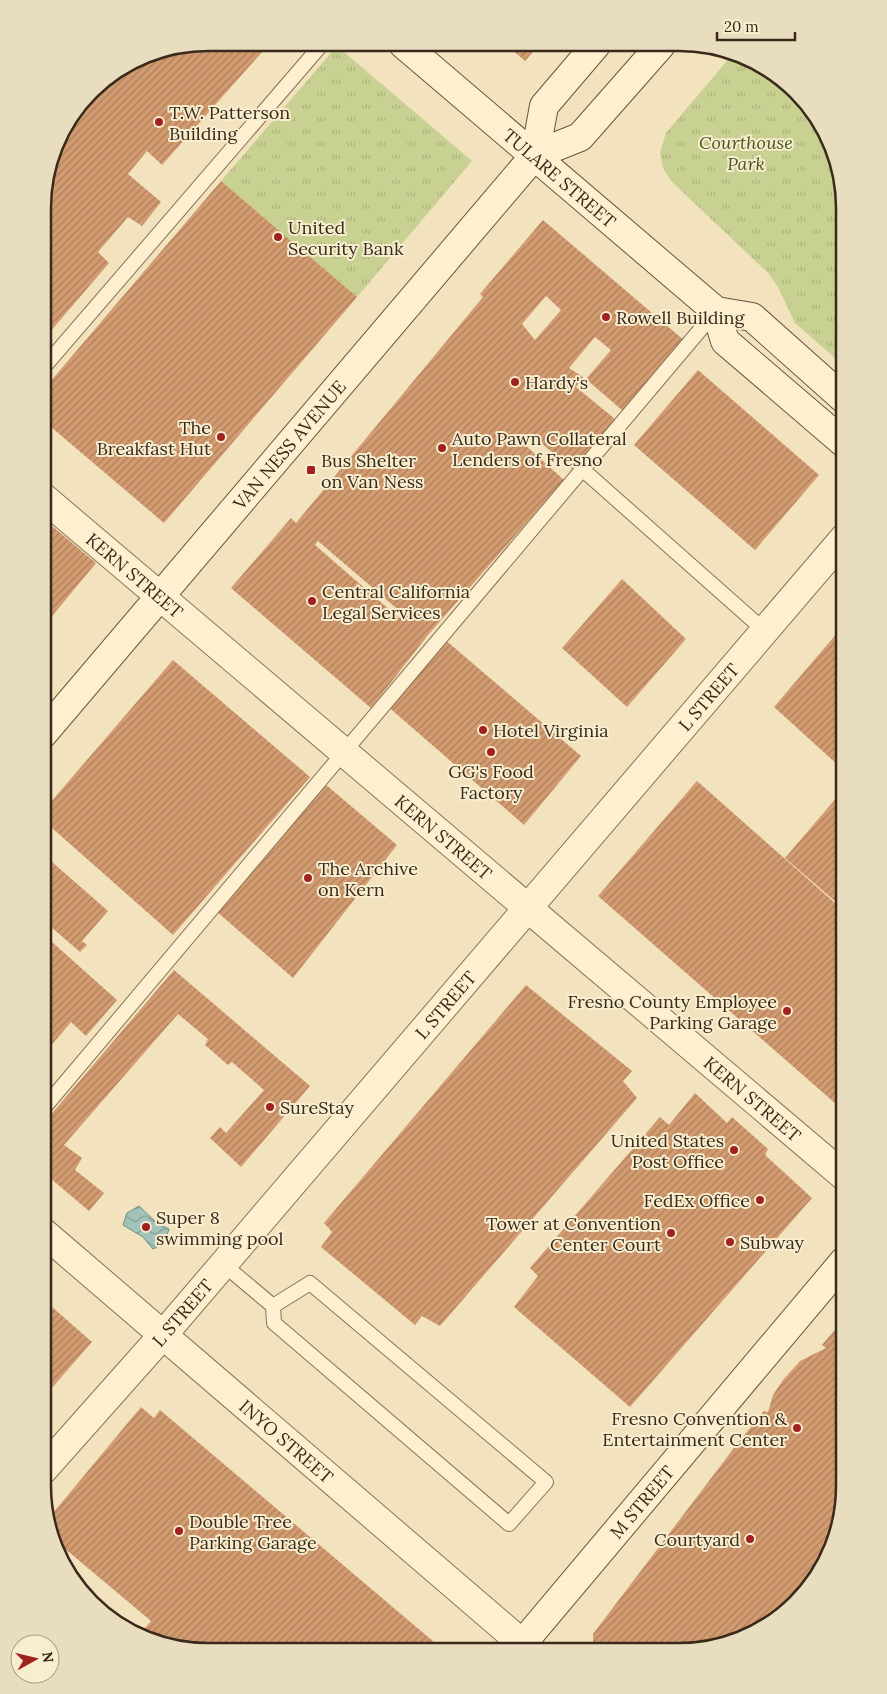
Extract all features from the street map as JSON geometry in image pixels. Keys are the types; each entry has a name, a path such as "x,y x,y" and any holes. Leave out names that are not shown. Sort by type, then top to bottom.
{"street":[{"name":"VAN NESS AVENUE","path":"535,155 544,106 591,51"},
{"name":"VAN NESS AVENUE","path":"51,725 535,155 580,137 656,51"},
{"name":"TULARE STREET","path":"412,52 716,311"},
{"path":"836,392 752,317 716,311 725,341 836,437"},
{"name":"KERN STREET","path":"51,504 835,1169"},
{"name":"L STREET","path":"51,1460 162,1336 836,548"},
{"name":"INYO STREET","path":"51,1239 516,1643"},
{"name":"M STREET","path":"528,1643 835,1271"}],"lane":[{"path":"51,359 315,52"},
{"path":"51,1100 716,311"},
{"path":"582,469 765,631"},
{"path":"223,1264 273,1306 274,1323 509,1524 546,1482 310,1283 273,1306"}],"green space":[{"path":"332,52 344,52 472,161 357,297 221,181"},
{"name":"Courthouse Park","path":"728,60 748,67 766,78 797,105 820,139 833,178 836,208 836,359 795,323 778,287 769,274 671,181 663,168 660,153 666,133"}],"water":[{"name":"Super 8 swimming pool","path":"139,1206 158,1224 169,1229 164,1241 153,1249 143,1237 123,1225 127,1213"}],"building":[{"path":"514,51 533,51 525,61"},
{"path":"198,52 262,52 162,165 147,151 128,174 161,202 142,226 128,217 98,252 109,263 51,331 51,208 54,178 63,148 72,130 84,113 105,90 130,72 148,63 178,54"},
{"path":"221,181 357,297 164,523 51,427 51,381"},
{"path":"543,220 686,342 623,411 586,379 611,350 595,337 569,368 583,377 576,387 615,419 573,470 533,436 525,445 564,480 428,635 371,708 231,588 291,518 296,523 483,297 480,294","holes":["546,296 561,310 535,340 522,324","318,541 402,613 399,618 315,545"]},
{"path":"698,370 819,475 755,550 634,445"},
{"path":"51,525 96,563 51,617"},
{"path":"622,579 686,639 627,707 562,648"},
{"path":"836,635 836,763 774,707"},
{"name":"Hotel Virginia","path":"443,638 581,756 524,825 385,704"},
{"path":"173,660 310,777 173,935 51,827 51,802"},
{"name":"Fresno County Employee Parking Garage","path":"697,781 835,903 835,1103 598,896"},
{"name":"The Archive on Kern","path":"325,784 397,845 293,978 216,911"},
{"path":"836,799 835,902 785,858"},
{"path":"51,861 108,911 82,941 87,945 80,952 51,927"},
{"path":"51,941 117,1000 86,1036 71,1022 51,1046"},
{"name":"SureStay","path":"174,970 310,1086 241,1167 210,1138 220,1127 226,1133 264,1090 232,1062 228,1065 205,1045 208,1039 178,1014 64,1145 82,1158 75,1170 104,1193 89,1211 51,1179 51,1115"},
{"path":"526,985 632,1071 623,1081 637,1098 440,1326 422,1316 415,1325 321,1247 332,1232 324,1223"},
{"name":"Tower at Convention Center Court","path":"695,1093 727,1123 732,1117 768,1149 765,1155 812,1198 630,1407 514,1307 538,1276 530,1268 660,1117 669,1125"},
{"path":"51,1306 92,1342 51,1389"},
{"name":"Courtyard","path":"835,1329 835,1496 833,1516 820,1555 803,1581 790,1597 757,1622 739,1631 709,1640 679,1643 594,1643 593,1634 737,1444 764,1411 768,1412 773,1395 783,1380 800,1361 826,1348 822,1345"},
{"name":"Double Tree Parking Garage","path":"141,1407 154,1418 160,1410 434,1642 208,1643 168,1637 148,1631 144,1629 151,1621 65,1548 54,1512"}],"place":[{"name":"T.W. Patterson Building","path":"159,122"},
{"name":"United Security Bank","path":"278,237"},
{"name":"Rowell Building","path":"606,317"},
{"name":"Hardy's","path":"515,382"},
{"name":"The Breakfast Hut","path":"221,437"},
{"name":"Auto Pawn Collateral Lenders of Fresno","path":"442,448"},
{"name":"Bus Shelter on Van Ness","path":"311,470"},
{"name":"Central California Legal Services","path":"312,601"},
{"name":"Hotel Virginia","path":"483,730"},
{"name":"GG's Food Factory","path":"491,752"},
{"name":"The Archive on Kern","path":"308,878"},
{"name":"Fresno County Employee Parking Garage","path":"787,1011"},
{"name":"SureStay","path":"270,1107"},
{"name":"United States Post Office","path":"734,1150"},
{"name":"FedEx Office","path":"760,1200"},
{"name":"Super 8 swimming pool","path":"146,1227"},
{"name":"Tower at Convention Center Court","path":"671,1233"},
{"name":"Subway","path":"730,1242"},
{"name":"Fresno Convention & Entertainment Center","path":"797,1428"},
{"name":"Double Tree Parking Garage","path":"179,1531"},
{"name":"Courtyard","path":"750,1539"}]}
